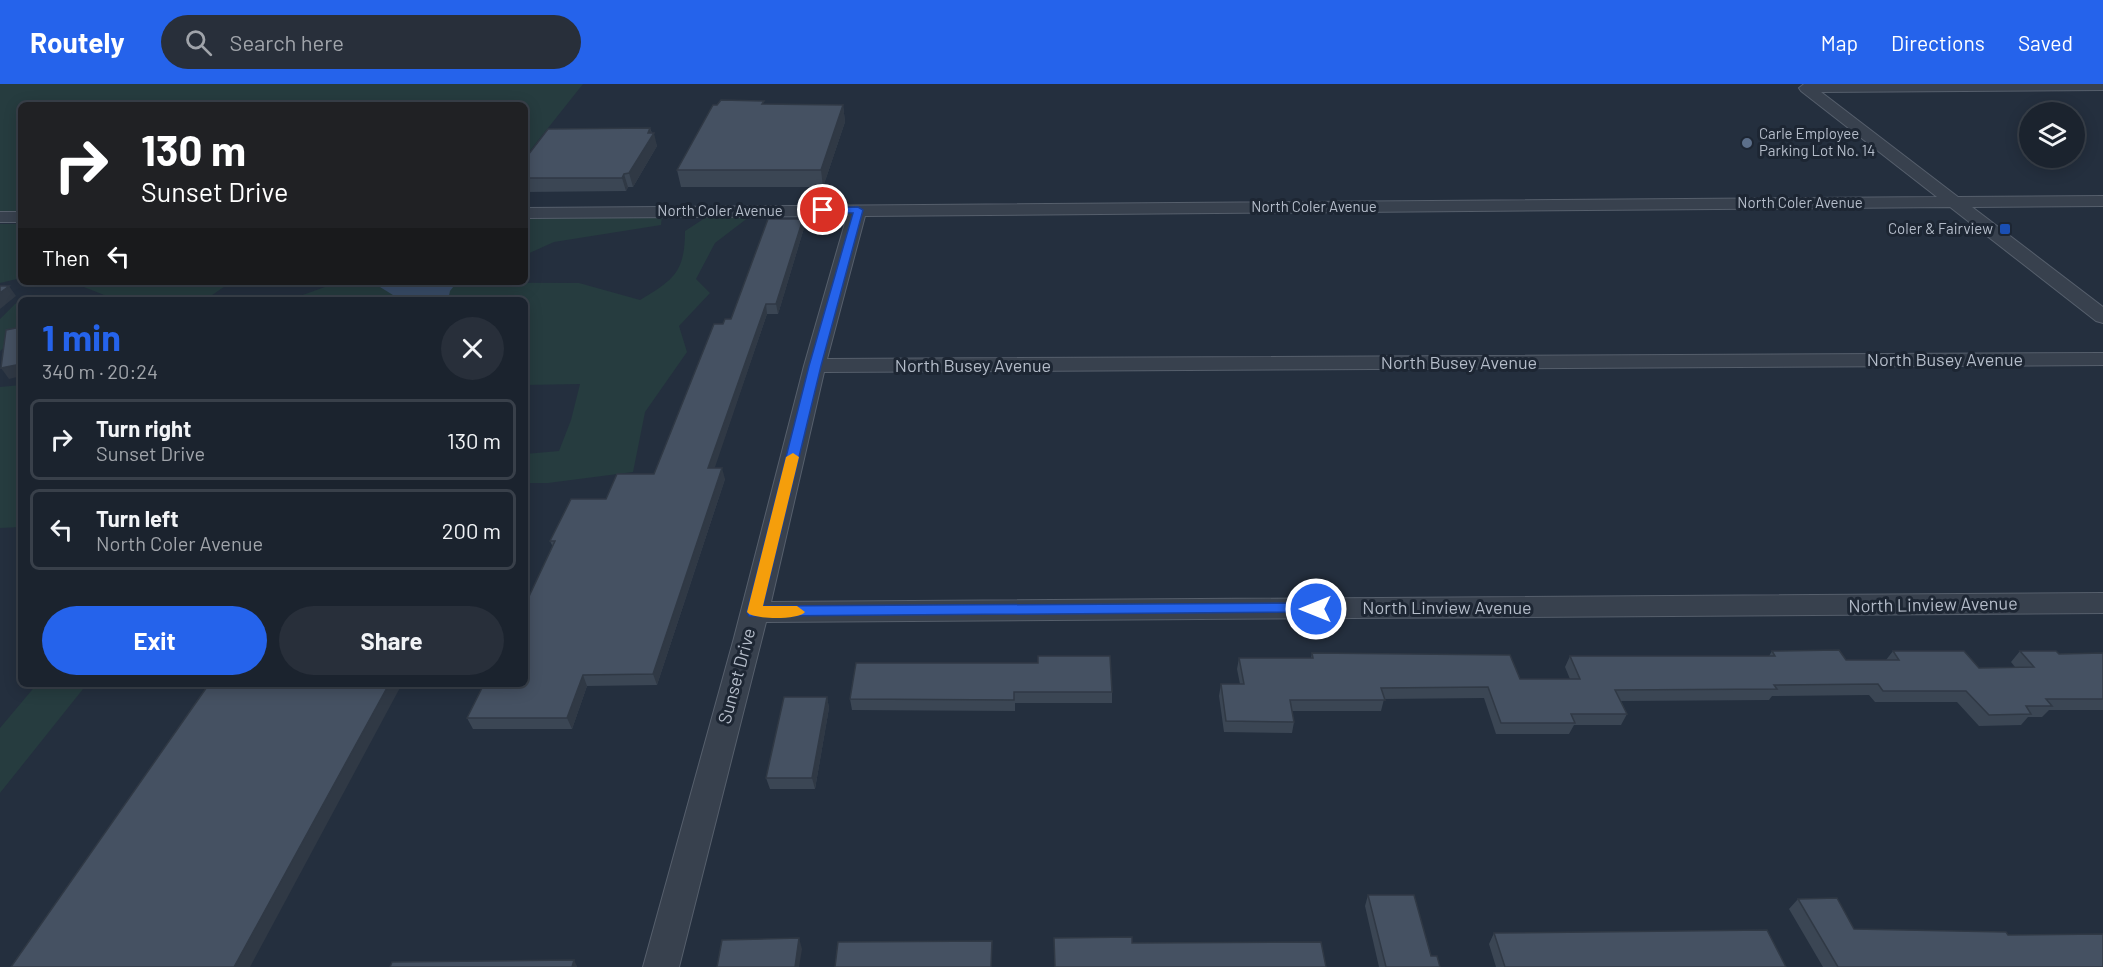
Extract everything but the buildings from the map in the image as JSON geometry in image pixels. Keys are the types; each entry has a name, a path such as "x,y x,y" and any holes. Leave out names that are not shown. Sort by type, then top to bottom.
{"street":[{"path":"2103,86 1806,88 2103,316"},
{"name":"North Coler Avenue","path":"528,213 2103,201"},
{"name":"Sunset Drive","path":"661,967 754,612 815,366 858,210"},
{"path":"0,217 18,217"},
{"name":"North Busey Avenue","path":"815,366 2103,359"},
{"name":"North Linview Avenue","path":"754,612 2103,603"}],"green space":[{"path":"0,84 583,84 528,153 528,102 18,102 18,217 0,217"},
{"path":"662,216 661,225 554,242 528,254 528,217"},
{"path":"749,217 715,243 696,279 710,293 679,326 687,352 645,412 633,472 548,483 528,483 528,454 559,451 571,420 580,384 528,385 528,297 297,297 330,285 579,283 640,300 661,287 675,274 683,257 685,231 705,218"},
{"path":"0,224 18,224 18,279 0,283"},
{"path":"79,285 227,285 209,297 109,297"},
{"path":"18,303 18,336 0,351 0,319"},
{"path":"18,385 18,527 0,528 0,387"},
{"path":"34,687 85,687 0,793 0,728"}],"water":[{"path":"377,285 455,285 449,297 396,297"}],"slow traffic":[{"path":"793,457 754,612 797,612"}],"place":[{"name":"Carle Employee Parking Lot No. 14","path":"1747,143"},
{"name":"Coler & Fairview","path":"2005,229"}],"route":[{"path":"823,210 858,210 815,366 754,612 1316,609"}]}
